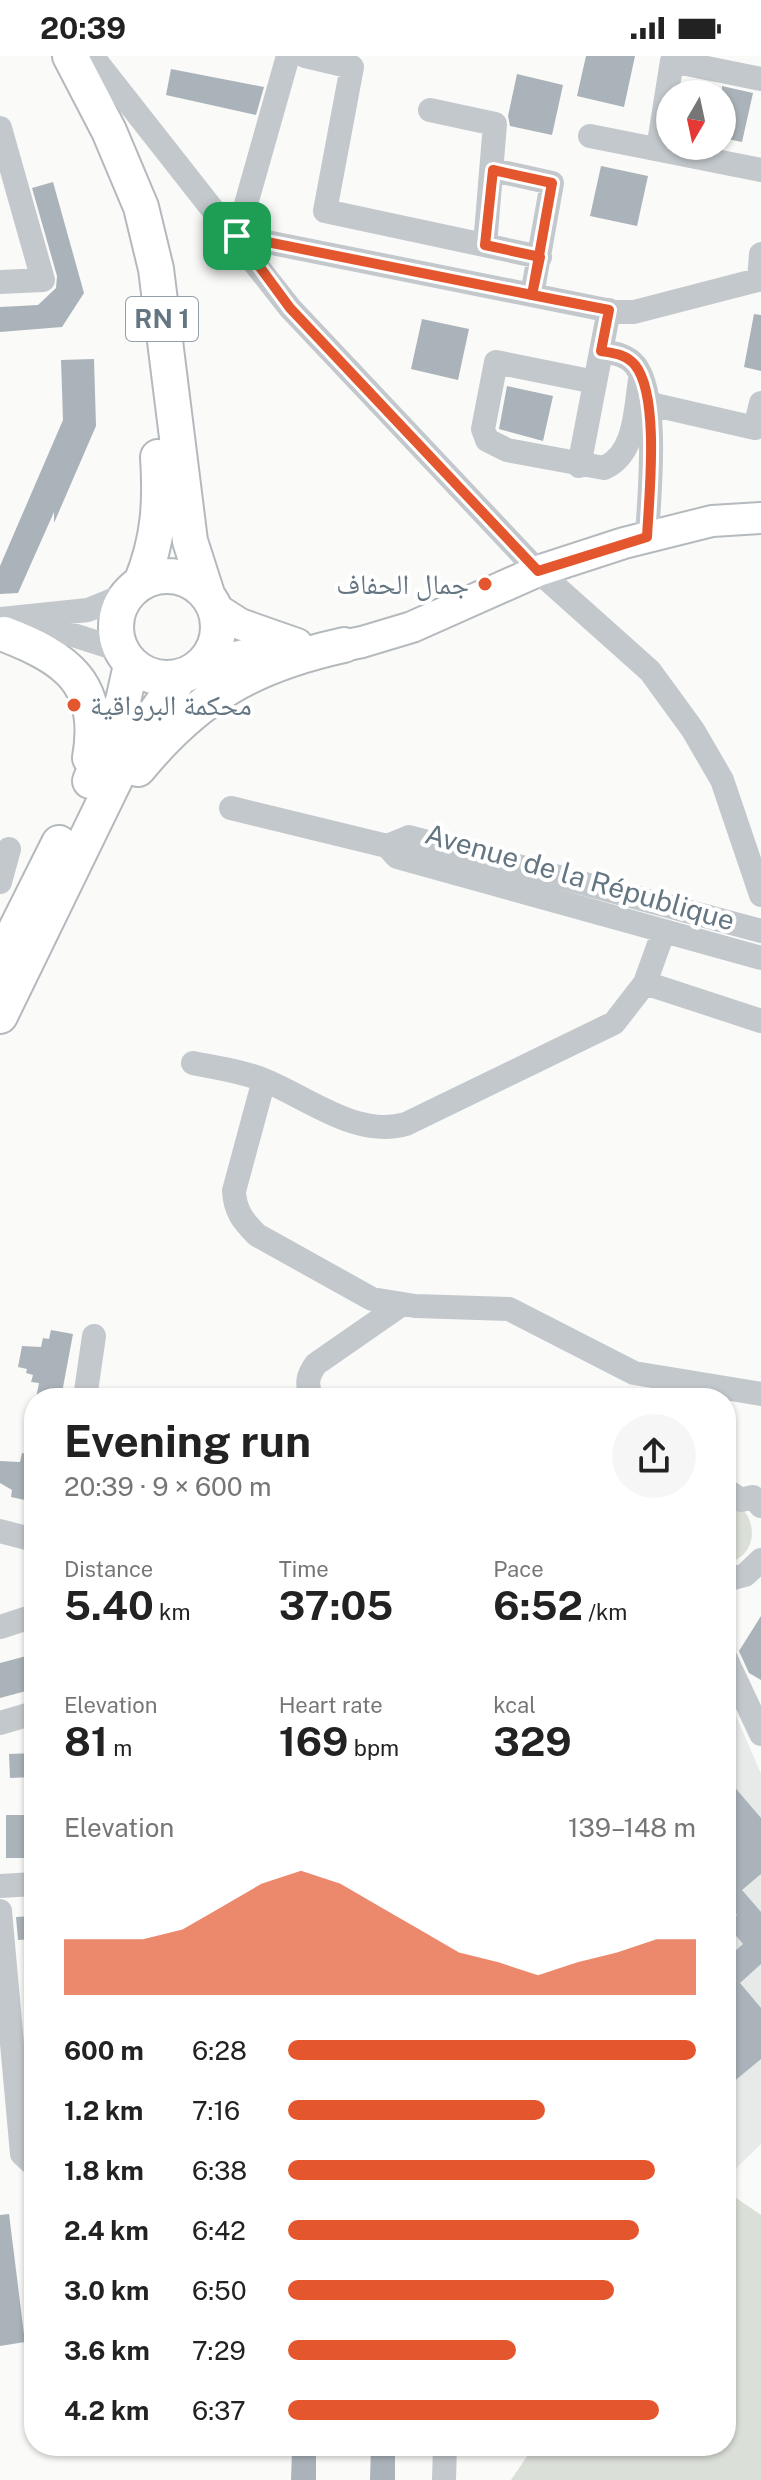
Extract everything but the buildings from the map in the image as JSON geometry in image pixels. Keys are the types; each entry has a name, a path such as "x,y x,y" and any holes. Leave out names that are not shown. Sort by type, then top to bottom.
{"highway":[{"name":"RN 1","path":"0,1016 92,805 123,701 126,658 115,631 117,611 134,588 157,538 161,500 140,310 125,237 103,169 78,111 47,56"},
{"name":"RN 1","path":"0,961 92,805 217,638 211,601 190,541 156,269 141,207 109,131 70,56"},
{"path":"134,588 158,576 176,576 193,583 211,601"},
{"name":"RN 1","path":"1,629 66,665 88,696 93,718 92,805"},
{"path":"92,805 209,698 297,656 329,648"},
{"path":"126,658 154,678 191,671"}],"main road":[{"path":"191,671 256,652 329,648 412,627 538,571 647,537 712,521 761,518"},
{"path":"211,601 240,624 329,648"}],"street":[{"path":"92,56 237,236 290,308 538,571 650,671 722,780 755,857 761,895"},
{"path":"237,236 288,56"},
{"path":"305,56 352,67 325,211 540,257"},
{"path":"669,80 672,61 761,79"},
{"path":"430,110 495,124 485,245"},
{"path":"0,128 43,280 0,282"},
{"path":"590,136 656,149"},
{"path":"712,160 761,170"},
{"path":"493,170 552,183 532,295"},
{"path":"237,236 609,310 634,312 760,279 761,254"},
{"path":"579,466 609,310"},
{"path":"601,351 632,362 643,392 651,425 647,537"},
{"path":"595,382 496,362 483,429 487,440 496,447 579,466 604,468 623,454 643,392"},
{"path":"643,392 755,428 761,403"},
{"path":"1,629 88,610 134,588"},
{"path":"1,629 70,634 126,658"},
{"name":"Avenue de la République","path":"231,808 387,846 397,857 761,958"},
{"name":"Avenue de la République","path":"387,846 398,838 409,837 761,931"},
{"path":"0,882 9,849"},
{"path":"193,1063 264,1080 350,1120 388,1129 406,1124 601,1032 625,1014 645,983 663,933"},
{"path":"645,983 761,1021"},
{"path":"264,1080 234,1191 234,1204 242,1220 257,1235 355,1292 401,1305 509,1309 634,1373 656,1388"},
{"path":"307,1388 308,1374 316,1364 401,1305"},
{"path":"86,1388 94,1336"},
{"path":"736,1393 761,1394"},
{"path":"0,1531 24,1537"},
{"path":"736,1577 745,1575 761,1560"},
{"path":"0,1627 24,1619"},
{"path":"736,1680 761,1734"},
{"path":"0,1723 24,1716"},
{"path":"0,1886 24,1885"},
{"path":"0,1911 22,2157"},
{"path":"444,2480 445,2456"}],"shaded area":[{"path":"736,1503 745,1512 752,1533 746,1552 737,1559"},
{"path":"736,1716 761,1774 761,2144 736,2168"},
{"path":"736,2198 761,2215 761,2480 511,2480 527,2456 736,2456"}],"place":[{"name":"جمال الحفاف","path":"485,584"},
{"name":"محكمة البرواقية","path":"74,705"}],"route":[{"path":"237,236 260,272 290,308 538,571 647,537 649,413 637,368 625,357 601,351 609,310 532,295 540,257 485,245 493,170 552,183 540,257 532,295 237,236"}]}
